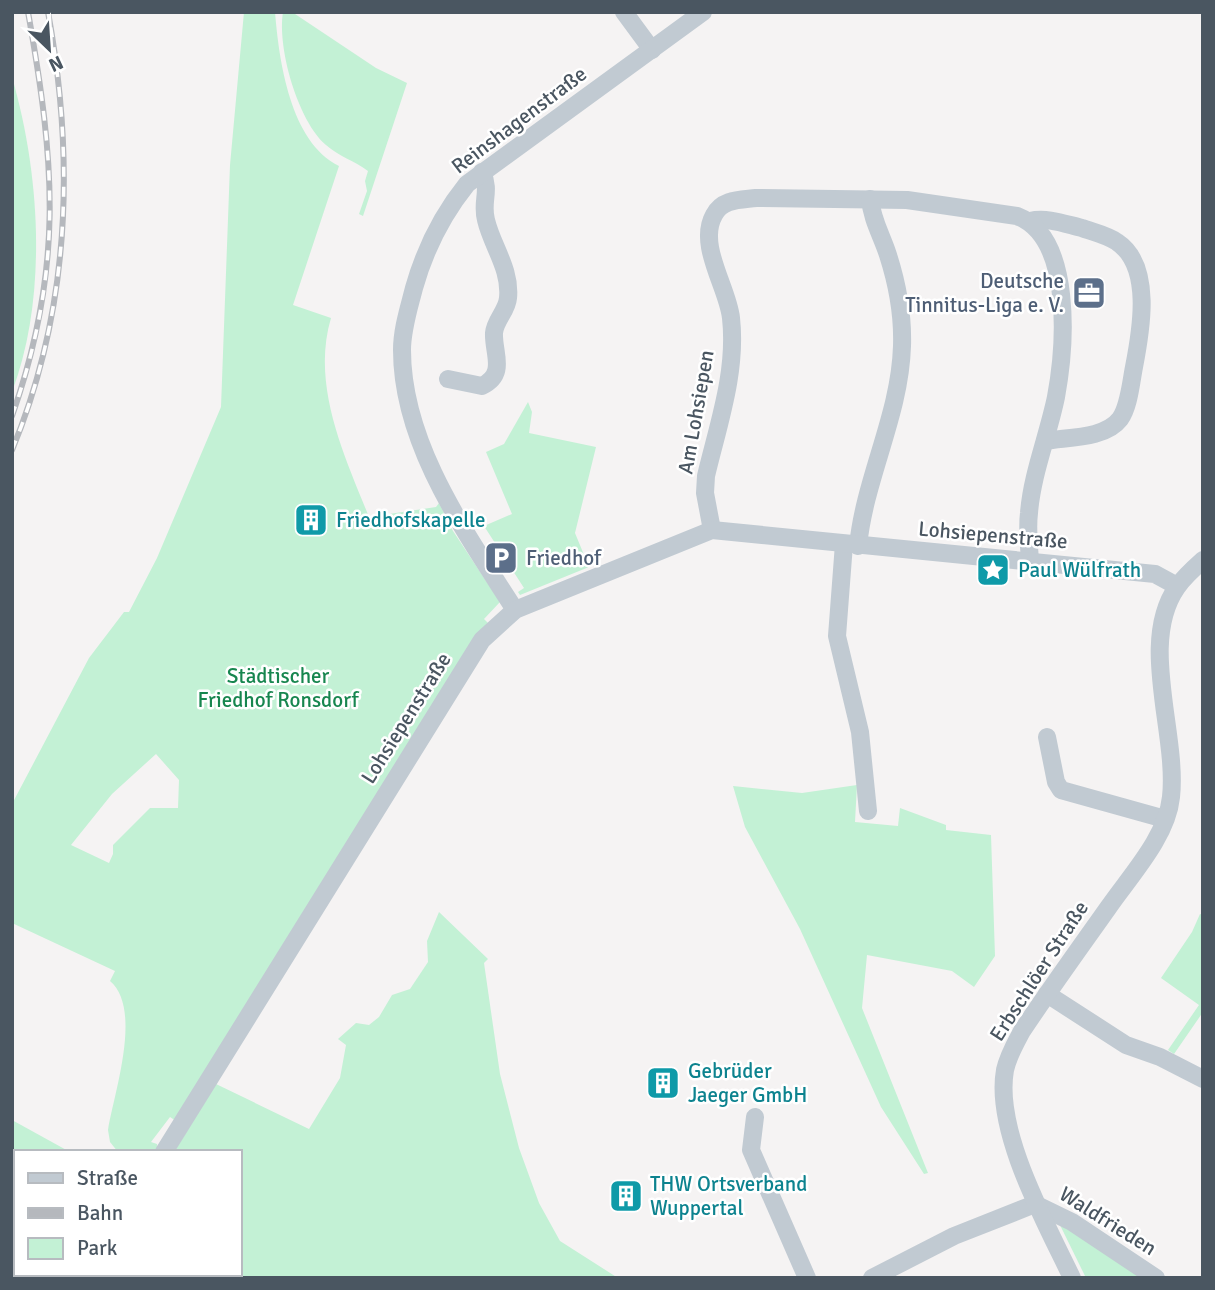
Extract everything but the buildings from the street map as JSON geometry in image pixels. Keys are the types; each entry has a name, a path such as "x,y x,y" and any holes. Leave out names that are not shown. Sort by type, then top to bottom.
{"street":[{"path":"624,12 652,50"},
{"name":"Reinshagenstraße","path":"515,610 452,509 416,428 403,370 403,330 419,270 444,213 467,184 703,12"},
{"path":"448,379 482,386 494,377 498,361 494,332 508,299 508,280 486,221 488,186 482,172"},
{"name":"Am Lohsiepen","path":"712,530 705,493 706,476 732,352 731,317 709,236 713,215 731,201 829,197 984,210 1030,221 1039,219 1063,223 1118,242 1131,256 1138,271 1141,294 1137,350 1121,419 1104,431 1045,441"},
{"path":"868,811 860,732 837,636 851,545 897,392 902,345 896,287 888,255 872,215 870,199"},
{"path":"1030,221 1045,237 1055,257 1062,352 1029,512 1030,561"},
{"name":"Lohsiepenstraße","path":"165,1150 482,640 515,610 712,530 1155,574 1177,586"},
{"name":"Erbschlöer Straße","path":"1072,1278 1035,1204 1012,1138 1005,1073 1010,1052 1047,994 1148,851 1165,819 1171,799 1172,767 1161,632 1166,609 1177,586 1203,560"},
{"path":"1047,737 1056,782 1061,790 1165,819"},
{"path":"1047,994 1126,1045 1160,1057 1203,1079"},
{"path":"755,1116 751,1150 807,1278"},
{"path":"872,1278 954,1236 1035,1204"},
{"name":"Waldfrieden","path":"1035,1204 1072,1222 1156,1278"}],"green space":[{"name":"Städtischer Friedhof Ronsdorf","path":"244,12 275,12 284,75 298,119 309,139 322,154 339,166 293,305 331,318 326,343 328,394 333,419 350,469 369,517 436,507 439,503 453,531 500,602 484,619 488,623 176,1121 170,1117 151,1142 157,1144 158,1150 116,1150 110,1142 108,1130 124,1052 125,1031 120,994 110,981 115,971 12,923 12,804 89,658 124,612 129,612 157,558 221,407 230,165","holes":["156,754 179,780 178,808 150,808 113,845 109,863 71,845 112,794"]},
{"path":"283,12 292,12 376,68 407,83 363,216 359,214 367,191 365,181 368,171 326,145 307,119 287,64 283,45"},
{"path":"12,77 29,154 36,235 31,316 12,392"},
{"path":"528,402 532,412 529,433 596,447 575,533 589,567 520,595 518,592 524,588 484,526 512,514 486,452 504,444"},
{"path":"857,785 855,822 898,826 900,808 946,825 946,830 991,835 995,956 974,987 952,971 867,955 862,1008 928,1173 924,1174 881,1107 800,929 745,827 733,786 802,793"},
{"path":"439,912 488,959 484,963 500,1074 519,1148 539,1203 560,1241 618,1278 207,1278 205,1276 242,1276 242,1150 175,1150 216,1084 309,1129 340,1078 346,1045 338,1039 356,1023 369,1025 379,1017 392,995 410,989 428,962 427,941"},
{"path":"1200,914 1203,915 1203,1012 1174,1054 1168,1050 1199,1005 1161,978 1192,932"},
{"path":"12,1120 66,1150 14,1150 14,1276 81,1276 12,1278"},
{"path":"1059,1223 1148,1278 1086,1278"}],"railway":[{"path":"12,416 29,362 40,312 50,215 44,118 28,12"},
{"path":"12,450 46,343 62,234 62,123 48,12"}],"place":[{"name":"Deutsche Tinnitus-Liga e. V.","path":"1089,293"},
{"name":"Friedhofskapelle","path":"311,520"},
{"name":"Friedhof","path":"501,558"},
{"name":"Paul Wülfrath","path":"993,570"},
{"name":"Gebrüder Jaeger GmbH","path":"663,1083"},
{"name":"THW Ortsverband Wuppertal","path":"626,1196"}]}
